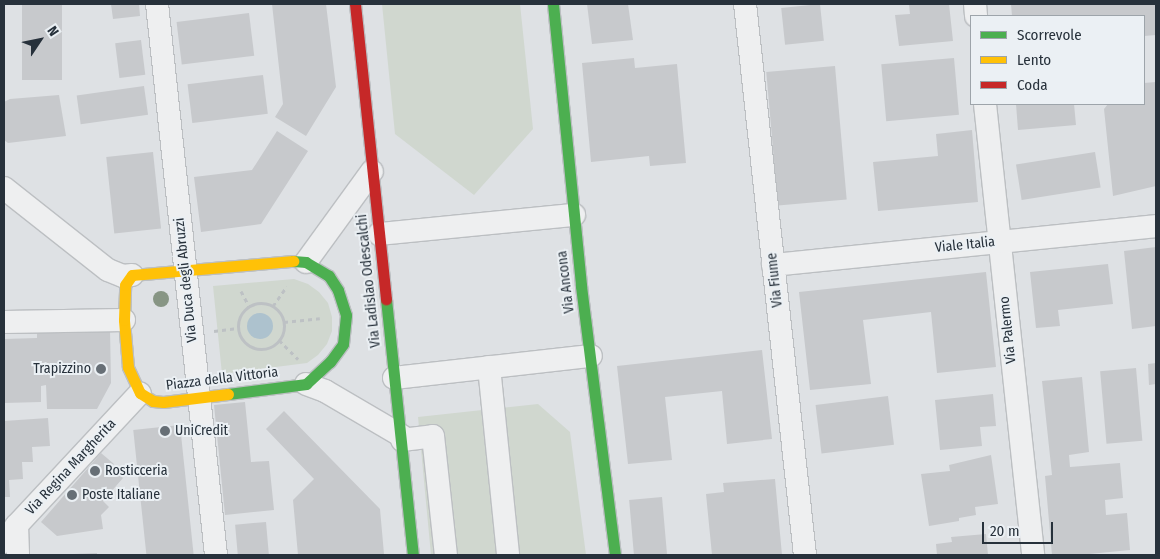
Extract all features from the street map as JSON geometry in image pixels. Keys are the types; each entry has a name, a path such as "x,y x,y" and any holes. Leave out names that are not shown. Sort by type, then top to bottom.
{"street":[{"name":"Via Duca degli Abruzzi","path":"157,4 216,555"},
{"name":"Via Ladislao Odescalchi","path":"355,4 413,555"},
{"name":"Via Ancona","path":"553,4 574,215 615,555"},
{"name":"Via Fiume","path":"745,4 806,555"},
{"name":"Via Palermo","path":"985,105 1033,555"},
{"path":"306,262 372,171"},
{"path":"4,188 108,270 123,276 293,261 306,262 322,270 334,281 343,302 346,315 346,331 343,344 324,369 306,384 325,391 402,438 433,436 446,555"},
{"path":"379,234 574,215"},
{"name":"Viale Italia","path":"773,265 1156,226"},
{"path":"132,276 125,285 124,320 128,366 135,385 140,392"},
{"path":"4,322 124,320"},
{"path":"394,378 591,356"},
{"path":"489,367 508,555"},
{"name":"Piazza della Vittoria","path":"140,392 147,398 163,402 306,384"},
{"name":"Via Regina Margherita","path":"10,534 140,392"},
{"path":"10,534 18,555"}],"path":[{"path":"261,302 276,308 284,322 284,328 279,340 265,348 257,348 244,342 238,328 242,313 253,304 261,302"},
{"path":"284,322 346,315"},
{"path":"210,332 238,328"}],"shaded area":[{"path":"382,4 520,4 533,129 474,195 395,134"},
{"path":"294,279 308,284 319,292 328,303 332,317 332,331 327,344 318,355 307,363 222,374 213,286"},
{"path":"538,404 570,432 586,555 431,555 418,417"}],"water":[{"path":"260,313 269,317 273,326 269,335 260,339 251,335 247,326 251,317"}],"building":[{"path":"22,4 62,4 62,80 22,80"},
{"path":"111,4 139,4 140,16 113,19"},
{"path":"272,4 326,4 336,87 306,136 275,117 283,104"},
{"path":"587,4 628,4 633,40 592,44"},
{"path":"820,4 824,41 785,45 781,8"},
{"path":"949,4 953,41 899,46 895,15 910,14 909,5"},
{"path":"1011,4 1156,4 1156,35 1145,36 1145,15 1012,15"},
{"path":"249,13 254,56 182,65 177,22"},
{"path":"141,40 145,75 119,78 115,43"},
{"path":"634,58 635,68 677,64 686,163 650,166 649,156 591,162 582,63"},
{"path":"954,58 959,115 886,121 881,64"},
{"path":"835,66 847,199 778,206 766,72"},
{"path":"263,75 268,114 192,123 188,84"},
{"path":"1156,82 1156,186 1113,196 1104,109 1107,105 1145,105 1145,83"},
{"path":"144,86 148,115 81,124 77,95"},
{"path":"59,95 66,136 8,143 4,140 4,102 10,99"},
{"path":"1016,105 1074,105 1076,125 1018,130"},
{"path":"972,130 978,202 878,211 873,162 938,156 936,134"},
{"path":"277,131 308,151 261,224 201,232 194,177 252,170"},
{"path":"153,152 161,229 114,233 106,157"},
{"path":"1095,152 1101,188 1022,200 1016,165"},
{"path":"1156,247 1156,326 1132,329 1124,251"},
{"path":"1108,264 1113,304 1058,310 1060,326 1036,328 1030,272"},
{"path":"986,272 996,367 937,373 931,312 863,320 871,384 810,390 799,292"},
{"path":"110,329 111,383 97,409 47,409 46,385 41,386 41,402 4,403 4,339 37,338 37,331"},
{"path":"762,350 772,439 727,444 722,391 665,397 672,460 628,464 617,366"},
{"path":"1156,363 1156,384 1149,385 1148,364"},
{"path":"1136,368 1142,441 1106,444 1100,371"},
{"path":"1082,377 1089,452 1069,455 1070,467 1120,463 1123,498 1105,500 1106,515 1127,513 1130,550 1079,555 1052,555 1045,476 1052,475 1042,381"},
{"path":"993,394 996,426 980,427 982,446 940,450 935,400"},
{"path":"888,396 894,445 822,454 816,405"},
{"path":"245,402 251,462 269,461 274,510 225,515 214,405"},
{"path":"284,411 380,509 384,554 298,555 293,500 314,479 266,429"},
{"path":"48,418 50,446 32,447 33,462 22,462 23,479 9,480 10,497 4,497 4,421"},
{"path":"180,425 194,555 146,555 133,430"},
{"path":"101,453 114,464 111,467 123,478 103,501 109,507 101,515 103,529 57,536 41,522"},
{"path":"991,455 998,504 975,507 976,515 959,518 959,521 929,526 921,474 950,471 949,465"},
{"path":"775,479 782,555 712,555 706,494 724,492 723,483"},
{"path":"662,497 667,555 634,555 629,500"},
{"path":"266,522 269,555 238,555 235,525"},
{"path":"986,534 988,555 937,555 936,544 952,542 951,537"},
{"path":"97,553 97,555 73,555 73,554"}],"traffic: fast":[{"path":"553,4 581,286 615,555"},
{"path":"228,394 306,384 330,362 343,344 346,315 338,290 329,276 306,262 293,261"},
{"path":"386,299 413,555"}],"traffic: slow":[{"path":"228,394 163,402 153,401 140,393 128,367 124,320 125,285 132,275 293,261"}],"traffic: jam":[{"path":"355,4 386,299"}],"place":[{"name":"Trapizzino","path":"101,369"},
{"name":"UniCredit","path":"165,431"},
{"name":"Rosticceria","path":"95,471"},
{"name":"Poste Italiane","path":"72,495"}]}
